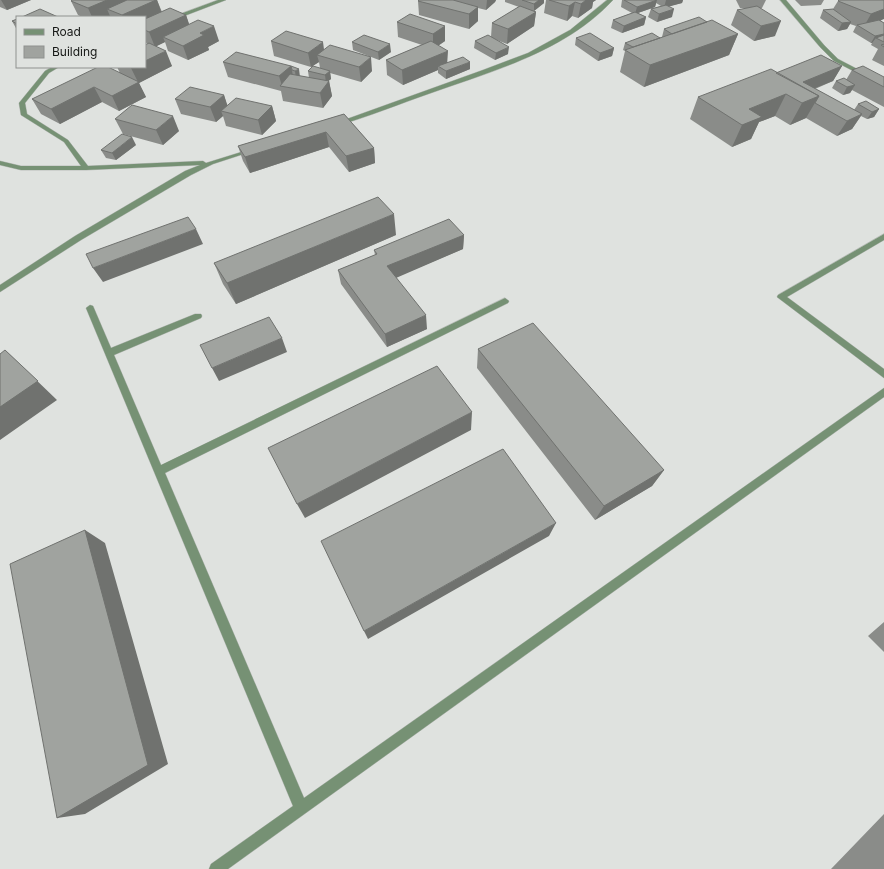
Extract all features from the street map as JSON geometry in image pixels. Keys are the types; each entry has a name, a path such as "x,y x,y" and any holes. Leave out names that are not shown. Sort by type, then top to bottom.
{"street":[{"path":"146,29 222,0"},
{"path":"332,125 514,62 545,47 596,14 610,0"},
{"path":"783,0 822,46 836,60 884,85"},
{"path":"54,68 47,72 22,103 24,115 66,141 86,168"},
{"path":"0,289 85,234 188,173 211,163 264,146"},
{"path":"0,163 21,168 86,168 211,163"},
{"path":"884,237 781,297 884,374"},
{"path":"159,471 505,301"},
{"path":"90,308 301,808"},
{"path":"108,353 198,316"},
{"path":"216,869 884,392"}],"building":[{"path":"107,0 88,8 71,1"},
{"path":"127,0 156,0 122,15 107,9"},
{"path":"453,0 478,7 469,14 418,1"},
{"path":"522,0 539,0 534,4"},
{"path":"549,0 586,0 581,4 575,2 569,6"},
{"path":"624,0 657,0 637,7"},
{"path":"884,0 884,9 871,14 838,1"},
{"path":"666,5 674,9 659,14 651,9"},
{"path":"520,6 536,12 508,29 492,23"},
{"path":"757,6 781,21 761,26 737,10"},
{"path":"170,8 186,15 149,32 146,30 146,19"},
{"path":"40,9 56,16 24,16"},
{"path":"833,9 851,22 842,23 823,10"},
{"path":"635,12 646,17 624,26 613,20"},
{"path":"410,14 445,26 433,34 397,22"},
{"path":"699,17 707,22 672,34 664,29"},
{"path":"198,20 214,26 200,33 204,35 183,46 163,37"},
{"path":"712,20 738,34 650,65 625,50"},
{"path":"879,20 884,23 884,34 875,36 857,25"},
{"path":"286,31 323,42 308,53 271,41"},
{"path":"590,33 614,48 600,53 576,38"},
{"path":"652,33 660,38 633,47 625,43"},
{"path":"364,35 390,44 378,52 352,42"},
{"path":"488,35 509,47 496,53 475,41"},
{"path":"884,35 884,42 876,38"},
{"path":"431,41 448,51 402,70 386,60"},
{"path":"149,43 166,51 146,61 146,44"},
{"path":"330,45 371,57 359,67 317,55"},
{"path":"236,52 291,66 279,76 223,62"},
{"path":"821,55 842,66 803,82 862,114 847,121 815,103 819,96 776,73"},
{"path":"463,57 470,62 446,71 438,66"},
{"path":"291,66 299,69 295,71 292,70"},
{"path":"313,66 330,71 325,75 308,71"},
{"path":"863,66 884,77 884,87 852,70"},
{"path":"96,68 110,68 139,82 112,96 94,87 51,109 32,99"},
{"path":"771,69 819,96 802,103 786,94 749,109 762,117 742,125 698,97"},
{"path":"290,74 329,81 320,93 280,86"},
{"path":"844,78 855,85 847,87 836,81"},
{"path":"190,87 224,95 210,107 175,99"},
{"path":"236,98 272,106 258,120 221,111"},
{"path":"866,101 879,109 872,112 858,104"},
{"path":"132,105 173,116 156,130 115,119"},
{"path":"344,114 374,148 346,156 326,132 245,157 238,146"},
{"path":"122,134 132,137 112,153 101,150"},
{"path":"378,197 394,214 227,283 214,263"},
{"path":"188,217 196,229 93,268 86,254"},
{"path":"449,219 464,235 387,266 426,315 385,334 338,270 377,254 374,250"},
{"path":"269,317 282,338 212,368 200,345"},
{"path":"533,323 664,470 604,506 478,349"},
{"path":"5,350 38,381 0,407 0,354"},
{"path":"437,366 472,412 297,504 268,448"},
{"path":"503,449 556,523 364,631 321,541"},
{"path":"85,530 148,765 57,818 10,564"}]}
